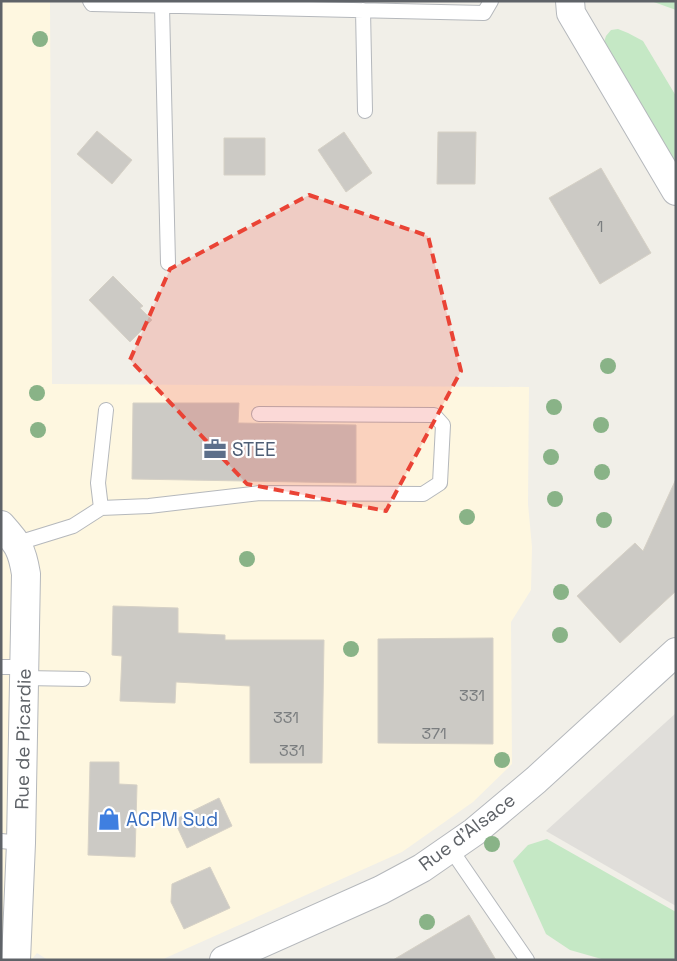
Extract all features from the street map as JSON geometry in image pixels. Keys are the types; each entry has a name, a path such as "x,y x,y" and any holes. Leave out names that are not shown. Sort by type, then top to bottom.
{"street":[{"path":"570,1 570,13 676,191"},
{"name":"Rue de Picardie","path":"10,534 24,557 26,574 16,671 11,842 16,960"},
{"name":"Rue d'Alsace","path":"224,960 381,890 422,868 474,832 536,780 676,652"}],"lane":[{"path":"90,1 92,4 484,13 491,1"},
{"path":"162,6 168,262"},
{"path":"363,10 365,110"},
{"path":"101,508 98,483 106,410"},
{"path":"10,534 72,526 101,508 158,505 260,493 423,494 440,483 443,425 434,415 260,414"},
{"path":"16,671 83,679"},
{"path":"450,848 527,960"}],"highlighted area":[{"path":"309,195 428,236 461,371 386,511 247,484 130,360 170,269"}],"shaded area":[{"path":"1,1 50,1 52,384 529,387 528,504 532,547 531,590 511,622 512,764 473,802 402,852 161,960 48,960 37,953 31,960 1,960"},
{"path":"676,713 676,906 546,831"}],"green space":[{"path":"651,1 676,1 676,10"},
{"path":"618,29 643,41 676,96 676,175 603,45 606,36 611,30"},
{"path":"547,839 676,912 676,960 605,960 570,950 546,934 513,861 528,845"}],"building":[{"path":"97,131 132,160 112,184 77,154"},
{"path":"344,132 372,173 346,192 318,150"},
{"path":"438,132 476,132 475,184 437,184"},
{"path":"224,138 265,138 265,175 224,175"},
{"path":"601,168 651,253 600,284 549,198"},
{"path":"113,276 143,306 140,308 152,320 130,342 89,300"},
{"path":"133,403 239,403 238,423 356,425 356,483 132,479"},
{"path":"676,479 676,591 620,643 577,596 635,543 643,551"},
{"path":"113,606 178,608 178,633 225,635 225,640 324,640 322,763 250,763 250,686 176,682 175,703 120,701 122,656 112,655"},
{"path":"493,638 493,744 378,743 378,639"},
{"path":"90,762 119,762 119,784 137,785 135,857 88,855"},
{"path":"219,798 232,826 187,848 174,820"},
{"path":"210,867 230,908 184,929 171,902 172,884"},
{"path":"469,915 496,960 393,960 447,928"}],"place":[{"name":"STEE","path":"215,449"},
{"name":"ACPM Sud","path":"109,819"}]}
